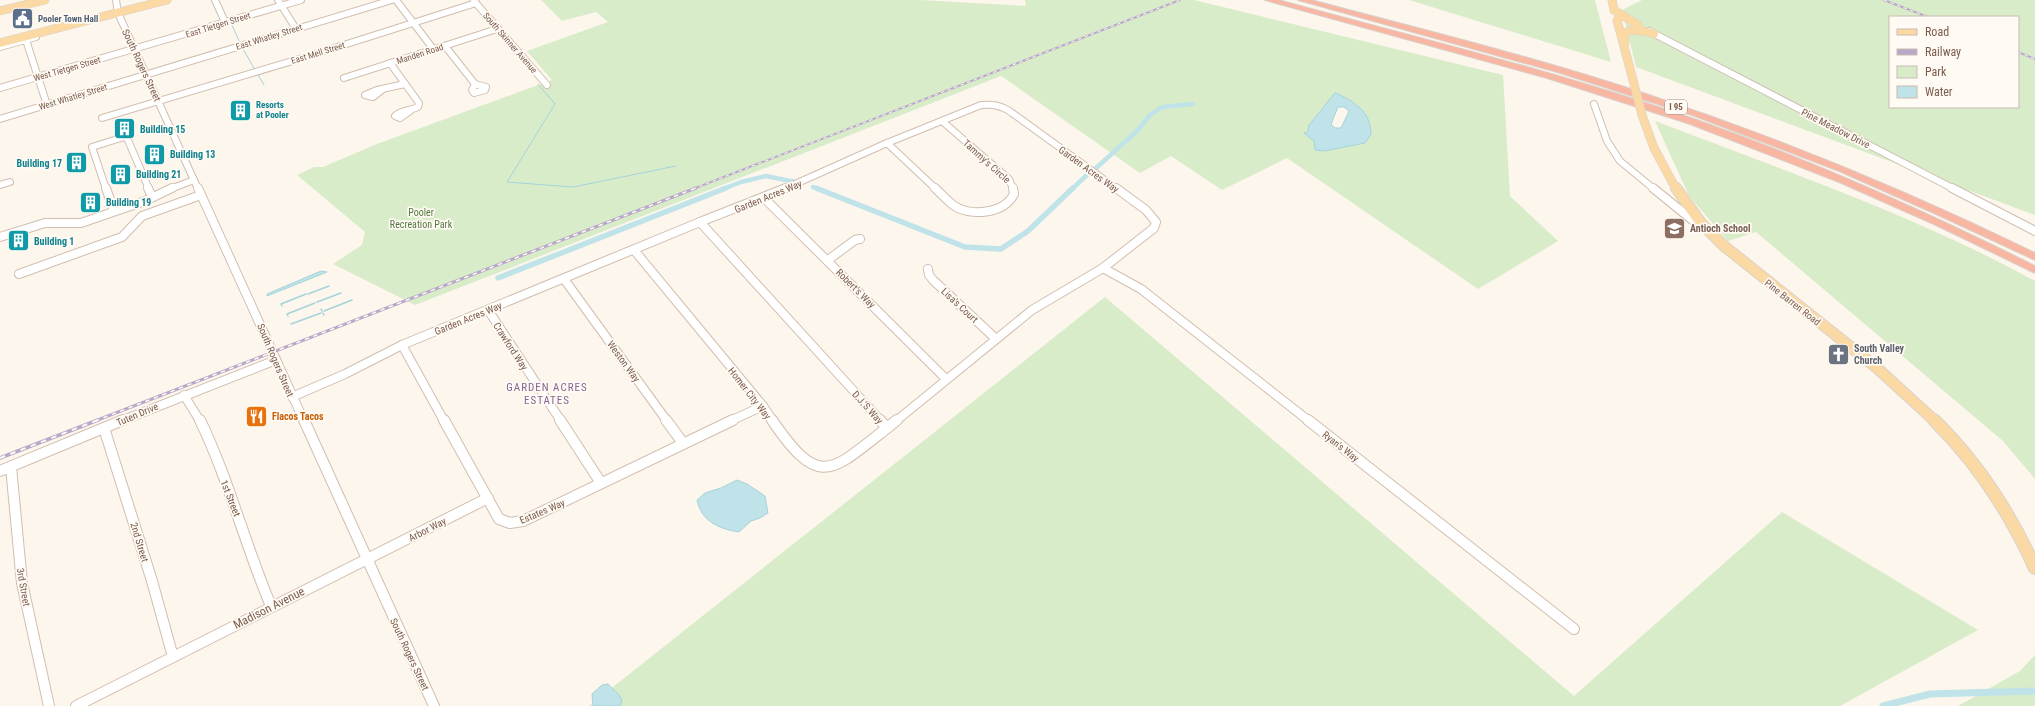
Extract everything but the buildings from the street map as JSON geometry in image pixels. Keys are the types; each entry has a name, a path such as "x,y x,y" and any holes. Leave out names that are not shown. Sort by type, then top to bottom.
{"highway":[{"name":"I 95","path":"1269,0 1562,79 1703,126 1854,185 1925,216 2035,270"},
{"name":"I 95","path":"1302,0 1529,61 1703,116 1786,147 1904,196 2035,257"}],"main road":[{"path":"0,11 22,3 45,0"},
{"path":"0,43 167,0"},
{"name":"Pine Barren Road","path":"1612,0 1614,10"},
{"path":"1614,10 1638,25"},
{"name":"Pine Barren Road","path":"1617,20 1642,115 1658,156 1676,190 1713,236 1895,383 1931,417 1959,447 2000,500 2035,568"},
{"path":"1625,49 1624,33 1627,31 1634,30 1654,34"}],"street":[{"name":"South Rogers Street","path":"116,0 118,13 434,706"},
{"path":"215,0 225,22"},
{"name":"East Tietgen Street","path":"135,49 225,22 279,3 301,0"},
{"name":"East Whatley Street","path":"146,74 392,0"},
{"path":"396,0 434,50"},
{"name":"East Mell Street","path":"102,118 414,23 475,2"},
{"name":"South Skinner Avenue","path":"475,2 547,85"},
{"path":"279,3 296,29"},
{"name":"Pine Barren Road","path":"1614,10 1617,20"},
{"name":"Pine Meadow Drive","path":"1617,20 1638,25 2035,232"},
{"path":"0,47 80,25"},
{"name":"Manden Road","path":"344,78 497,29"},
{"path":"26,40 47,105"},
{"path":"446,46 475,84"},
{"name":"West Tietgen Street","path":"0,88 135,49"},
{"path":"390,63 419,103 418,107 410,111"},
{"name":"West Whatley Street","path":"0,119 146,74"},
{"path":"382,90 405,84"},
{"path":"1594,104 1607,141 1620,162 1713,236"},
{"name":"Garden Acres Way","path":"292,397 345,374 402,345 564,280 700,222 764,198 887,143 981,105 998,105 1146,210 1156,222 1154,228 1103,268"},
{"name":"Tammy's Circle","path":"887,143 953,204 961,209 976,212 988,211 1002,207 1010,201 1014,193 1014,186 1009,179 942,121"},
{"path":"114,211 92,147 124,137 127,138 152,197"},
{"path":"0,237 45,223 81,223 194,180"},
{"path":"0,185 10,182"},
{"path":"19,274 122,237 142,216 201,195"},
{"name":"Robert's Way","path":"764,198 946,379"},
{"name":"D.J.'S Way","path":"700,222 887,428 1032,310 1080,284 1103,268"},
{"path":"828,260 854,240 860,239"},
{"name":"Homer City Way","path":"634,250 763,406 779,430 808,463 818,466 833,466 846,461 887,428"},
{"name":"Ryan's Way","path":"1103,268 1141,288 1574,629"},
{"name":"Lisa's Court","path":"928,269 928,275 996,339"},
{"name":"Weston Way","path":"564,280 683,443"},
{"name":"Crawford Way","path":"488,310 601,483"},
{"name":"Estates Way","path":"402,345 499,519 510,523 517,523 560,504 683,443 763,406"},
{"name":"Tuten Drive","path":"0,471 184,395 276,360"},
{"name":"1st Street","path":"184,395 194,409 202,425 245,532 257,573 271,606"},
{"name":"2nd Street","path":"104,428 152,581 170,654 173,657"},
{"name":"3rd Street","path":"11,467 22,583 49,706"},
{"name":"Arbor Way","path":"366,559 488,498"},
{"name":"Madison Avenue","path":"76,706 366,559"},
{"path":"95,706 98,695"}],"green space":[{"name":"Pooler Recreation Park","path":"541,0 920,0 1026,6 1025,0 1194,0 1503,75 1510,196 1558,241 1478,289 1287,158 1222,190 1171,156 1140,173 1001,76 415,305 333,264 362,245 365,232 297,175 314,167 323,167 377,144 552,80 527,51 608,22 596,12 562,21","holes":["1336,93 1354,104 1369,120 1314,141 1304,133 1309,132 1309,125"]},
{"path":"1409,0 1595,0 1611,62"},
{"path":"1642,0 2035,0 2035,215 1636,67 1622,10"},
{"path":"1655,121 1896,214 1989,257 2035,281 2035,479 2003,441 1756,232 1728,241 1689,196"},
{"path":"1105,297 1574,696 1782,512 1978,630 1840,706 589,706"},
{"path":"2035,655 2035,706 1958,706 2020,671"}],"water":[{"path":"1335,93 1345,97 1360,108 1367,117 1371,134 1365,143 1324,151 1315,150 1314,141 1304,133 1308,132 1309,125","holes":["1338,107 1344,107 1349,111 1341,128 1335,128 1331,124"]},
{"path":"321,271 327,272 267,296 267,294"},
{"path":"737,480 747,484 765,496 768,513 751,521 739,532 725,529 712,523 702,513 697,500 705,493 721,488"},
{"path":"608,684 618,693 621,698 622,700 620,706 593,706 592,694 602,685"}],"waterway":[{"path":"231,23 240,43"},
{"path":"242,47 255,70"},
{"path":"257,73 264,85"},
{"path":"538,84 555,104 507,182 573,187 676,166"},
{"path":"1095,169 1138,130 1150,115 1162,107 1193,104"},
{"path":"1072,189 1088,174"},
{"path":"723,189 741,182 766,176 795,182"},
{"path":"813,187 818,189"},
{"path":"498,278 726,188"},
{"path":"816,188 965,247 1001,249 1028,231 1073,188"},
{"path":"308,294 329,286"},
{"path":"317,302 341,293"},
{"path":"282,306 281,304 306,294"},
{"path":"324,311 352,300"},
{"path":"288,316 287,314 315,303"},
{"path":"291,324 321,313"},
{"path":"1883,706 1930,694 2035,691"}],"railway":[{"path":"693,189 1180,0"},
{"path":"1884,0 1925,16"},
{"path":"2019,52 2035,59"},
{"path":"95,421 696,188"},
{"path":"0,458 98,420"}],"place":[{"name":"Pooler Town Hall","path":"23,19"},
{"name":"Resorts at Pooler","path":"241,110"},
{"name":"Building 15","path":"125,129"},
{"name":"Building 13","path":"155,154"},
{"name":"Building 17","path":"77,163"},
{"name":"Building 21","path":"120,174"},
{"name":"Building 19","path":"90,202"},
{"name":"Antioch School","path":"1675,228"},
{"name":"Building 1","path":"19,241"},
{"name":"South Valley Church","path":"1839,354"},
{"name":"Flacos Tacos","path":"256,416"}],"district":[{"name":"GARDEN ACRES ESTATES","path":"547,393"}]}
